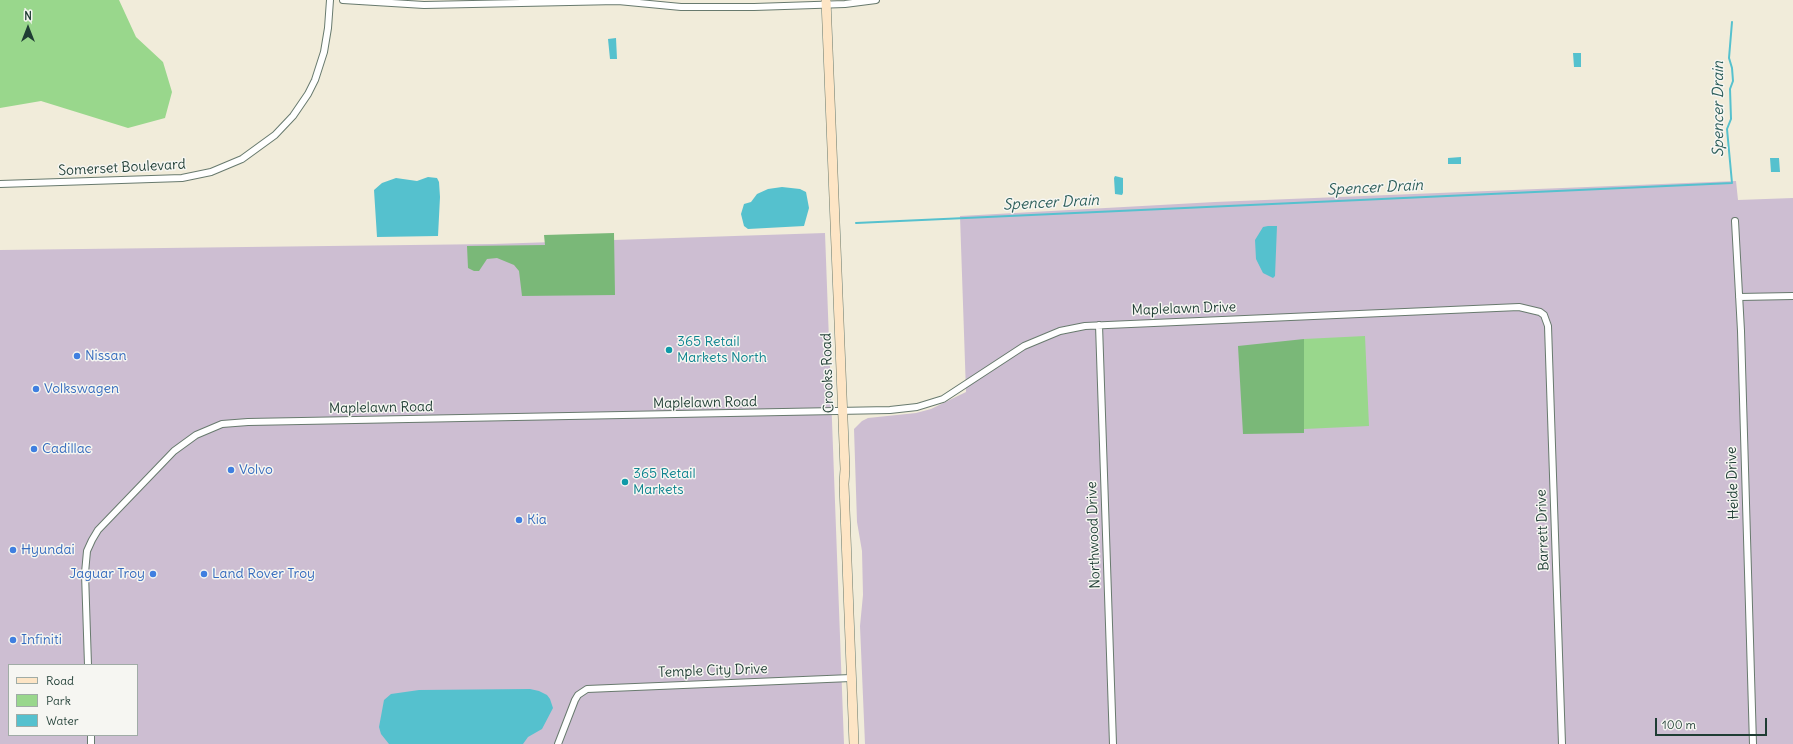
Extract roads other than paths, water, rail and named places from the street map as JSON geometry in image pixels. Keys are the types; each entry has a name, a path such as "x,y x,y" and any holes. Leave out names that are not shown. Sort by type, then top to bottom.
{"main road":[{"name":"Crooks Road","path":"826,2 843,412 854,744"}],"street":[{"name":"Somerset Boulevard","path":"0,184 182,178 210,172 242,159 275,136 293,116 308,94 315,80 324,52 328,28 330,0"},
{"path":"344,0 424,5 618,1 681,7 876,0"},
{"name":"Heide Drive","path":"1735,221 1739,297 1753,744"},
{"path":"1739,297 1793,296"},
{"name":"Maplelawn Drive","path":"843,412 904,409 936,402 959,390 1014,352 1037,339 1061,331 1099,325 1519,307 1536,310 1544,316"},
{"name":"Barrett Drive","path":"1544,316 1548,331 1562,744"},
{"name":"Northwood Drive","path":"1099,325 1114,744"},
{"name":"Maplelawn Road","path":"88,664 85,573 87,551 92,540 98,530 174,451 196,435 213,427 227,423 248,422 843,412"},
{"name":"Temple City Drive","path":"558,744 578,695 587,689 852,678"}],"water":[{"path":"616,38 617,59 610,59 608,39"},
{"path":"1573,53 1581,53 1581,67 1574,67"},
{"path":"1461,157 1461,164 1448,164 1448,158"},
{"path":"1770,158 1779,158 1780,172 1771,172"},
{"path":"1115,176 1123,178 1122,195 1115,194"},
{"path":"428,177 437,178 439,182 440,197 438,236 377,237 374,190 382,183 396,178 417,181"},
{"path":"782,187 800,189 806,192 809,208 804,226 748,229 744,226 741,214 744,204 751,202 757,194 768,189"},
{"path":"1277,226 1275,276 1273,278 1263,273 1256,259 1255,240 1263,227"},
{"path":"530,689 547,695 553,708 542,729 528,737 523,744 389,744 381,734 379,727 384,700 391,694 419,690"}],"waterway":[{"name":"Spencer Drain","path":"856,223 1732,183 1727,129 1731,119 1730,89 1733,81 1732,68 1729,58 1732,22"}],"place":[{"name":"365 Retail Markets North","path":"669,350"},
{"name":"Nissan","path":"77,356"},
{"name":"Volkswagen","path":"36,389"},
{"name":"Cadillac","path":"34,449"},
{"name":"Volvo","path":"231,470"},
{"name":"365 Retail Markets","path":"625,482"},
{"name":"Kia","path":"519,520"},
{"name":"Hyundai","path":"13,550"},
{"name":"Jaguar Troy","path":"153,574"},
{"name":"Land Rover Troy","path":"204,574"},
{"name":"Infiniti","path":"13,640"}]}
